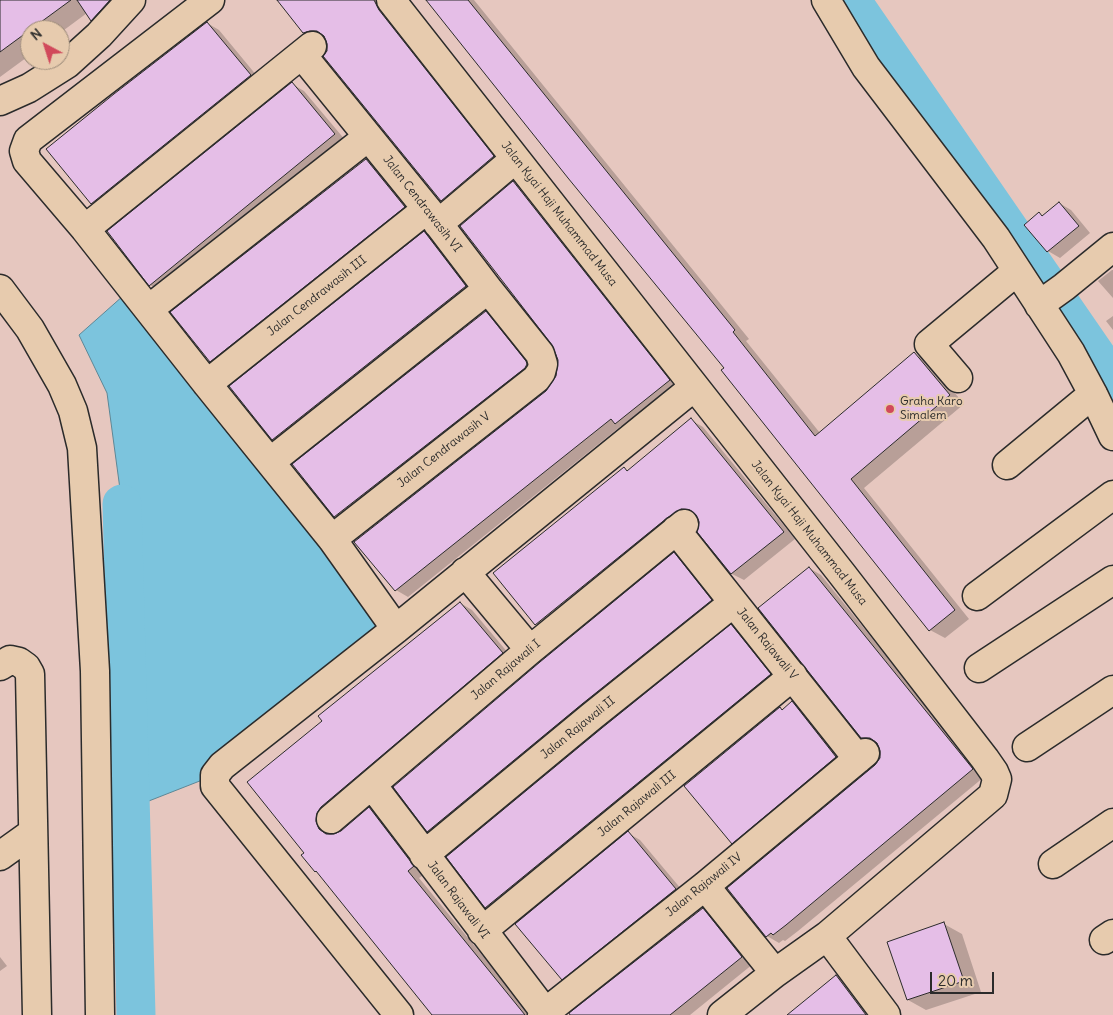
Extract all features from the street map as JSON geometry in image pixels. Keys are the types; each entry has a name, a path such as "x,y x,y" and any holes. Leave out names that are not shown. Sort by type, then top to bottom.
{"street":[{"path":"0,100 29,88 67,64 99,36 131,0"},
{"path":"210,0 28,140 24,151 27,161 85,229 206,384 332,539 396,629"},
{"name":"Jalan Kyai Haji Muhammad Musa","path":"391,0 985,759 997,779 993,795 827,936 775,973 722,1015"},
{"path":"826,0 866,67 996,238 1017,271 1050,297 1071,353 1094,394 1113,436"},
{"name":"Jalan Cendrawasih VI","path":"85,229 307,51 368,137 433,216 540,354"},
{"path":"149,309 368,137"},
{"name":"Jalan Cendrawasih III","path":"206,384 433,216 515,159"},
{"path":"1050,297 1113,247"},
{"path":"958,378 929,344 1017,271"},
{"path":"0,289 30,329 62,385 73,411 82,448 95,671 100,1015"},
{"path":"270,462 488,289"},
{"name":"Jalan Cendrawasih V","path":"332,539 536,379 543,364 540,354"},
{"path":"399,1015 215,786 215,775 222,766 396,629 694,387"},
{"path":"1007,465 1094,394"},
{"path":"977,596 1113,495"},
{"name":"Jalan Rajawali V","path":"680,527 733,603 861,756"},
{"name":"Jalan Rajawali I","path":"331,820 530,650 680,527"},
{"path":"465,572 530,650"},
{"path":"979,668 1113,580"},
{"name":"Jalan Rajawali II","path":"424,855 592,716 733,603"},
{"path":"0,666 10,660 19,662 26,667 30,674 37,1015"},
{"name":"Jalan Rajawali III","path":"482,931 793,676"},
{"path":"1026,747 1113,690"},
{"name":"Jalan Rajawali IV","path":"544,1014 705,886 861,756"},
{"name":"Jalan Rajawali VI","path":"372,786 544,1014"},
{"path":"1053,864 1113,823"},
{"path":"0,856 32,833"},
{"path":"705,886 775,973"},
{"path":"827,936 886,1015"}],"water":[{"path":"132,288 396,629 215,775 131,808 122,504 107,393 79,335"}],"building":[{"path":"0,0 71,0 44,20 20,20 20,37 0,52"},
{"path":"77,0 110,0 91,21"},
{"path":"277,0 374,0 379,10 494,156 441,201 323,56 327,51 324,36 317,31 303,33"},
{"path":"426,0 468,0 735,330 733,332 815,436 914,352 950,395 851,479 955,610 929,631 721,370 724,368 568,178"},
{"path":"207,22 251,75 91,204 46,149"},
{"path":"292,82 335,134 149,286 107,231"},
{"path":"366,159 405,207 210,362 170,312"},
{"path":"513,181 670,380 615,424 611,419 395,591 354,542 546,391 556,376 558,360 552,345 460,226"},
{"path":"1059,202 1079,226 1047,252 1024,225 1039,212 1042,216"},
{"path":"424,231 466,286 272,440 229,386"},
{"path":"486,311 526,361 525,368 334,517 292,464"},
{"path":"691,418 784,532 731,574 697,532 699,522 696,515 690,510 681,509 667,518 535,625 493,573 624,467 627,471"},
{"path":"674,552 712,600 427,832 393,787 540,662"},
{"path":"809,567 973,769 786,925 773,935 771,933 766,937 727,888 875,765 880,758 877,743 870,738 861,738 758,608"},
{"path":"460,602 503,653 321,807 317,813 316,821 319,829 326,834 334,834 341,831 369,807 414,866 408,871 525,1015 432,1015 301,855 304,853 247,782 322,721 318,716"},
{"path":"731,624 771,674 485,908 446,857"},
{"path":"792,701 836,757 732,844 684,786 780,707 782,710"},
{"path":"628,831 676,889 562,980 515,924"},
{"path":"703,908 742,957 670,1015 570,1015 569,1013"},
{"path":"944,922 964,981 907,1000 887,942"},
{"path":"836,975 866,1015 787,1015 825,984"}],"waterway":[{"path":"851,0 1104,367 1113,385"},
{"path":"122,504 136,1015"}],"place":[{"name":"Graha Karo Simalem","path":"890,409"}]}
